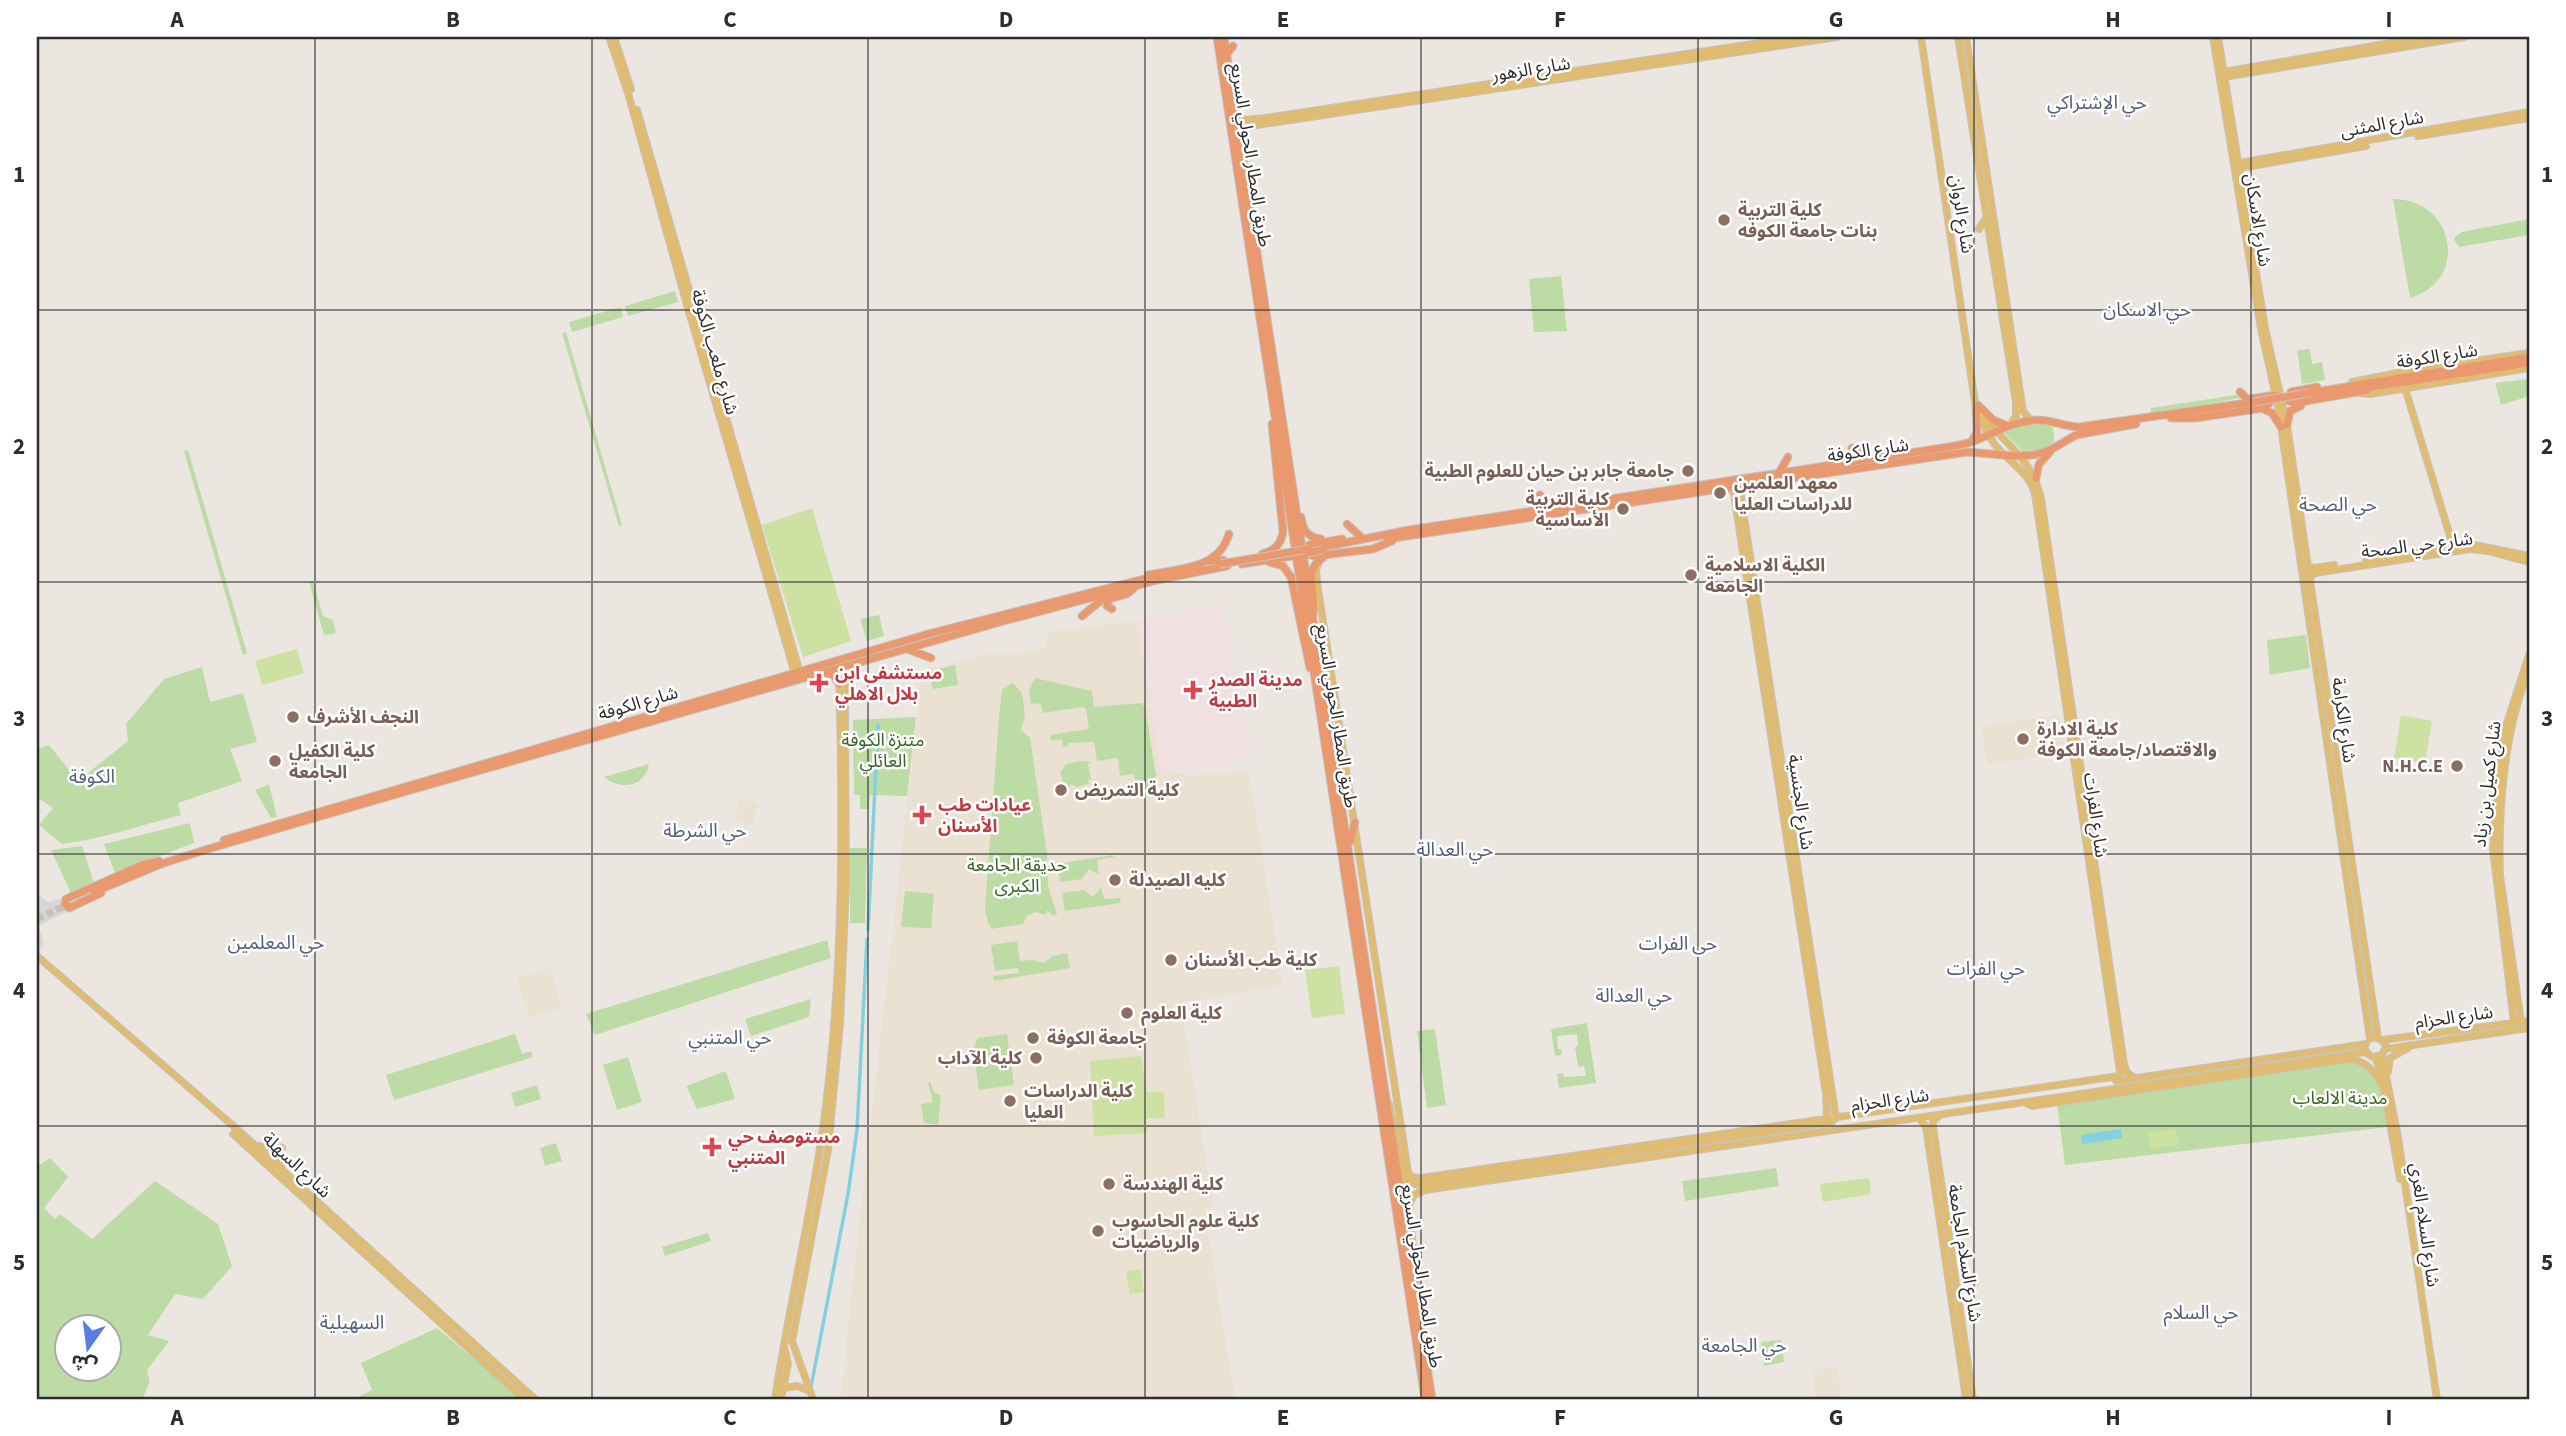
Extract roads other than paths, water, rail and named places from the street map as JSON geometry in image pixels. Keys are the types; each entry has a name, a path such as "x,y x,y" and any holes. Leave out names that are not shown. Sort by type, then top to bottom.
{"highway":[{"name":"طريق المطار الحولي السريع","path":"1217,37 1266,340"},
{"name":"طريق المطار الحولي السريع","path":"1224,37 1274,406 1315,678 1359,941"},
{"path":"1227,54 1233,46"},
{"name":"طريق المطار الحولي السريع","path":"1268,354 1349,853 1360,951 1425,1399"},
{"path":"2502,362 2511,355"},
{"name":"شارع الكوفة","path":"2374,385 2434,372 2529,360"},
{"name":"شارع الكوفة","path":"2253,404 2495,368 2529,360"},
{"path":"2434,372 2441,366"},
{"path":"2495,368 2505,372"},
{"path":"2352,382 2374,385 2355,393 2295,403 2288,398 2298,390 2352,382"},
{"path":"2241,392 2253,404 2272,413 2284,426 2288,414 2295,407 2327,401 2336,396"},
{"path":"2253,404 2267,396 2279,394"},
{"path":"2036,478 2042,458 2055,446 2081,434 2171,416 2253,404 2268,405 2267,396"},
{"path":"1143,582 1226,567 1272,551 1281,540 1283,525 1272,428 1274,406"},
{"path":"1977,407 1993,420 2009,426"},
{"path":"1971,442 1978,432 1977,407"},
{"path":"2145,407 2146,418"},
{"path":"2052,422 2079,427 2171,416"},
{"name":"شارع الكوفة","path":"1400,535 1462,532 1728,485 1779,473 1971,442 1996,430 2031,421 2052,422"},
{"path":"2052,422 2059,432 2055,446"},
{"name":"شارع الكوفة","path":"1323,552 1541,509 1745,485 1967,452 2022,458 2055,446"},
{"path":"1852,448 1870,459"},
{"path":"1779,473 1788,457"},
{"path":"1540,495 1541,509"},
{"path":"1293,496 1305,533 1328,540"},
{"path":"1347,524 1360,536"},
{"path":"1209,561 1222,550 1229,534"},
{"path":"1323,552 1311,556 1306,550 1309,545 1328,540 1400,535"},
{"path":"1238,563 1323,552"},
{"path":"1199,570 1323,552"},
{"path":"1312,620 1315,604 1311,570 1323,552"},
{"path":"1112,609 1107,606 1109,599 1129,593 1148,575 1225,560 1226,567 1233,574"},
{"path":"1238,563 1271,562 1288,571 1306,655 1315,678"},
{"path":"1199,570 1226,567"},
{"name":"شارع الكوفة","path":"435,780 616,732 952,628 1199,570"},
{"name":"شارع الكوفة","path":"952,628 1111,592 1143,582"},
{"path":"1082,616 1111,592"},
{"name":"شارع الكوفة","path":"93,891 160,863 255,833 798,674 839,670 856,657 906,649 934,633"},
{"path":"906,649 931,658"},
{"path":"826,673 834,676 839,684"},
{"path":"616,732 612,730 623,724"},
{"path":"595,738 604,733 604,730 600,730"},
{"path":"1349,853 1355,822"},
{"path":"160,863 71,908 65,904 66,899 112,878 160,863"},
{"name":"طريق المطار الحولي السريع","path":"1360,951 1432,1399"}],"main road":[{"name":"شارع ملعب الكوفة","path":"609,37 653,172"},
{"name":"شارع ملعب الكوفة","path":"614,37 798,674"},
{"name":"شارع الزهور","path":"1460,91 1511,88 1569,80 1628,66 1798,37"},
{"name":"شارع الزهور","path":"1682,57 1836,37"},
{"name":"شارع الروان","path":"1921,37 1977,407 1988,434 2004,455"},
{"path":"1958,37 2007,324 2017,407 2016,416 2009,426"},
{"path":"1966,37 1987,201 1986,216 1980,231 1991,240"},
{"name":"شارع الاسكان","path":"2216,37 2263,302 2263,328"},
{"path":"2221,77 2234,72 2403,44 2425,37"},
{"path":"2420,44 2418,40 2435,37"},
{"path":"2403,44 2464,37"},
{"path":"1959,47 1967,45"},
{"name":"شارع الزهور","path":"1235,112 1240,118 1247,120 1290,117 1460,91 1573,68 1628,66"},
{"name":"شارع الاسكان","path":"2221,77 2222,109 2265,339 2265,366 2279,394 2281,406"},
{"name":"شارع الزهور","path":"1304,115 1351,113 1446,93"},
{"name":"شارع المثنى","path":"2240,166 2527,115"},
{"name":"شارع الزهور","path":"1239,142 1246,128 1275,124 1290,117"},
{"path":"2245,198 2249,188"},
{"path":"1986,216 2023,411 2031,421"},
{"path":"2249,225 2255,232"},
{"path":"2243,250 2249,256"},
{"name":"شارع الاسكان","path":"2265,339 2282,382 2279,394"},
{"path":"2352,382 2511,355 2529,360"},
{"path":"2355,393 2371,394 2505,372 2529,360"},
{"path":"2407,388 2455,545"},
{"name":"شارع الكرامة","path":"2281,406 2372,1029 2370,1043 2381,1054"},
{"path":"1977,407 1996,430"},
{"name":"شارع الفرات","path":"1996,430 2036,478 2050,584"},
{"name":"شارع الفرات","path":"2004,455 2017,466 2033,487 2082,756 2098,865 2096,894"},
{"path":"2017,466 2022,458"},
{"name":"شارع الكرامة","path":"2292,482 2308,566 2319,665"},
{"name":"شارع الجنسية","path":"1728,485 1738,497"},
{"name":"شارع الجنسية","path":"1745,485 1738,497 1832,1120"},
{"name":"شارع حي الصحة","path":"2309,578 2315,573 2455,545 2488,546 2524,558"},
{"name":"شارع حي الصحة","path":"2308,566 2317,568 2470,549 2524,558"},
{"path":"1323,552 1316,570 1317,582 1408,1172 1411,1177 1421,1178 1478,1173"},
{"name":"شارع الفرات","path":"2052,595 2122,1065"},
{"name":"شارع كميل بن زياد","path":"2517,1022 2493,849 2500,768 2529,655"},
{"path":"842,693 856,657"},
{"path":"775,1399 827,1126 844,973 842,693 839,670"},
{"name":"شارع كميل بن زياد","path":"2518,694 2529,670"},
{"name":"شارع الفرات","path":"2098,906 2109,938 2123,1041 2122,1065"},
{"name":"شارع السهلة","path":"37,956 235,1132 524,1399"},
{"name":"شارع الحزام","path":"2223,1069 2271,1056 2396,1039 2412,1034 2529,1021"},
{"path":"2471,1036 2467,1032 2480,1028"},
{"name":"شارع الحزام","path":"2381,1054 2417,1044 2529,1028"},
{"path":"2381,1054 2365,1038 2372,1029 2385,1037 2396,1039"},
{"name":"شارع الحزام","path":"1765,1137 1832,1120 1860,1116 2024,1103 2176,1070 2284,1066 2335,1055 2370,1043"},
{"path":"2388,1084 2390,1058 2417,1044"},
{"name":"شارع السلام الغري","path":"2381,1054 2380,1074 2404,1193"},
{"name":"شارع السلام الغري","path":"2381,1054 2388,1084 2435,1399"},
{"path":"2335,1055 2366,1056 2380,1074"},
{"path":"2024,1103 2032,1106 2284,1066 2348,1059 2360,1060 2380,1080 2385,1092"},
{"path":"1941,1108 1989,1097 2112,1082 2122,1065 2129,1075 2135,1078"},
{"name":"شارع الحزام","path":"2112,1082 2170,1083 2212,1070"},
{"name":"شارع الحزام","path":"2049,1089 2097,1087"},
{"path":"1384,1088 1391,1110 1402,1172 1407,1181 1418,1185 1684,1140 1832,1120"},
{"name":"شارع الحزام","path":"1416,1290 1410,1199 1425,1190 1447,1190 1701,1143 1919,1118 1941,1108"},
{"name":"شارع السلام الجامعة","path":"1941,1108 1933,1121 1931,1137 1942,1246 1973,1399"},
{"name":"شارع السلام الجامعة","path":"1919,1118 1931,1137 1951,1293"},
{"path":"813,1399 792,1341 828,1150 827,1126"},
{"name":"شارع السهلة","path":"235,1132 255,1145 380,1265 535,1399"},
{"name":"شارع الحزام","path":"1605,1160 1642,1162 1753,1138"},
{"path":"1684,1140 1701,1143"},
{"path":"255,1145 282,1148 280,1156 283,1171"},
{"name":"شارع الحزام","path":"1561,1161 1592,1162"},
{"name":"شارع السلام الجامعة","path":"1955,1304 1959,1364 1966,1399"},
{"path":"781,1399 788,1364 784,1345"},
{"path":"783,1388 797,1386 810,1391"}],"water":[{"path":"2121,1129 2122,1138 2082,1144 2081,1135"}],"waterway":[{"path":"868,930 878,725"},
{"path":"811,1387 848,1194 857,1130 867,939"}],"tunnel":[{"path":"37,919 94,892"}],"place":[{"name":"كلية التربية بنات جامعة الكوفه","path":"1724,220"},
{"name":"جامعة جابر بن حيان للعلوم الطبية","path":"1688,471"},
{"name":"معهد العلمين للدراسات العليا","path":"1720,493"},
{"name":"كلية التربية الأساسية","path":"1623,509"},
{"name":"الكلية الاسلامية الجامعة","path":"1691,575"},
{"name":"مستشفى ابن بلال الاهلي","path":"819,683"},
{"name":"مدينة الصدر الطبية","path":"1193,690"},
{"name":"النجف الأشرف","path":"293,717"},
{"name":"كلية الادارة والاقتصاد/جامعة الكوفة","path":"2023,739"},
{"name":"كلية الكفيل الجامعة","path":"275,761"},
{"name":"N.H.C.E","path":"2457,766"},
{"name":"كلية التمريض","path":"1061,790"},
{"name":"عيادات طب الأسنان","path":"922,815"},
{"name":"كليه الصيدلة","path":"1115,880"},
{"name":"كلية طب الأسنان","path":"1171,960"},
{"name":"كلية العلوم","path":"1127,1013"},
{"name":"جامعة الكوفة","path":"1033,1038"},
{"name":"كلية الآداب","path":"1036,1058"},
{"name":"كلية الدراسات العليا","path":"1010,1101"},
{"name":"مستوصف حي المتنبي","path":"712,1147"},
{"name":"كلية الهندسة","path":"1109,1184"},
{"name":"كلية علوم الحاسوب والرياضيات","path":"1098,1231"}],"district":[{"name":"حي الإشتراكي","path":"2097,102"},
{"name":"حي الاسكان","path":"2147,309"},
{"name":"حي الصحة","path":"2338,504"},
{"name":"الكوفة","path":"92,776"},
{"name":"حي الشرطة","path":"705,830"},
{"name":"حي العدالة","path":"1455,849"},
{"name":"حي المعلمين","path":"276,942"},
{"name":"حی الفرات","path":"1678,943"},
{"name":"حي الفرات","path":"1986,968"},
{"name":"حي العدالة","path":"1634,995"},
{"name":"حي المتنبي","path":"730,1037"},
{"name":"حي السلام","path":"2201,1312"},
{"name":"السهيلية","path":"352,1322"},
{"name":"حي الجامعة","path":"1744,1345"}],"park label":[{"name":"متنزة الكوفة العائلي","path":"883,750"},
{"name":"حديقة الجامعة الكبرى","path":"1017,875"},
{"name":"مدينة الالعاب","path":"2340,1098"}]}
